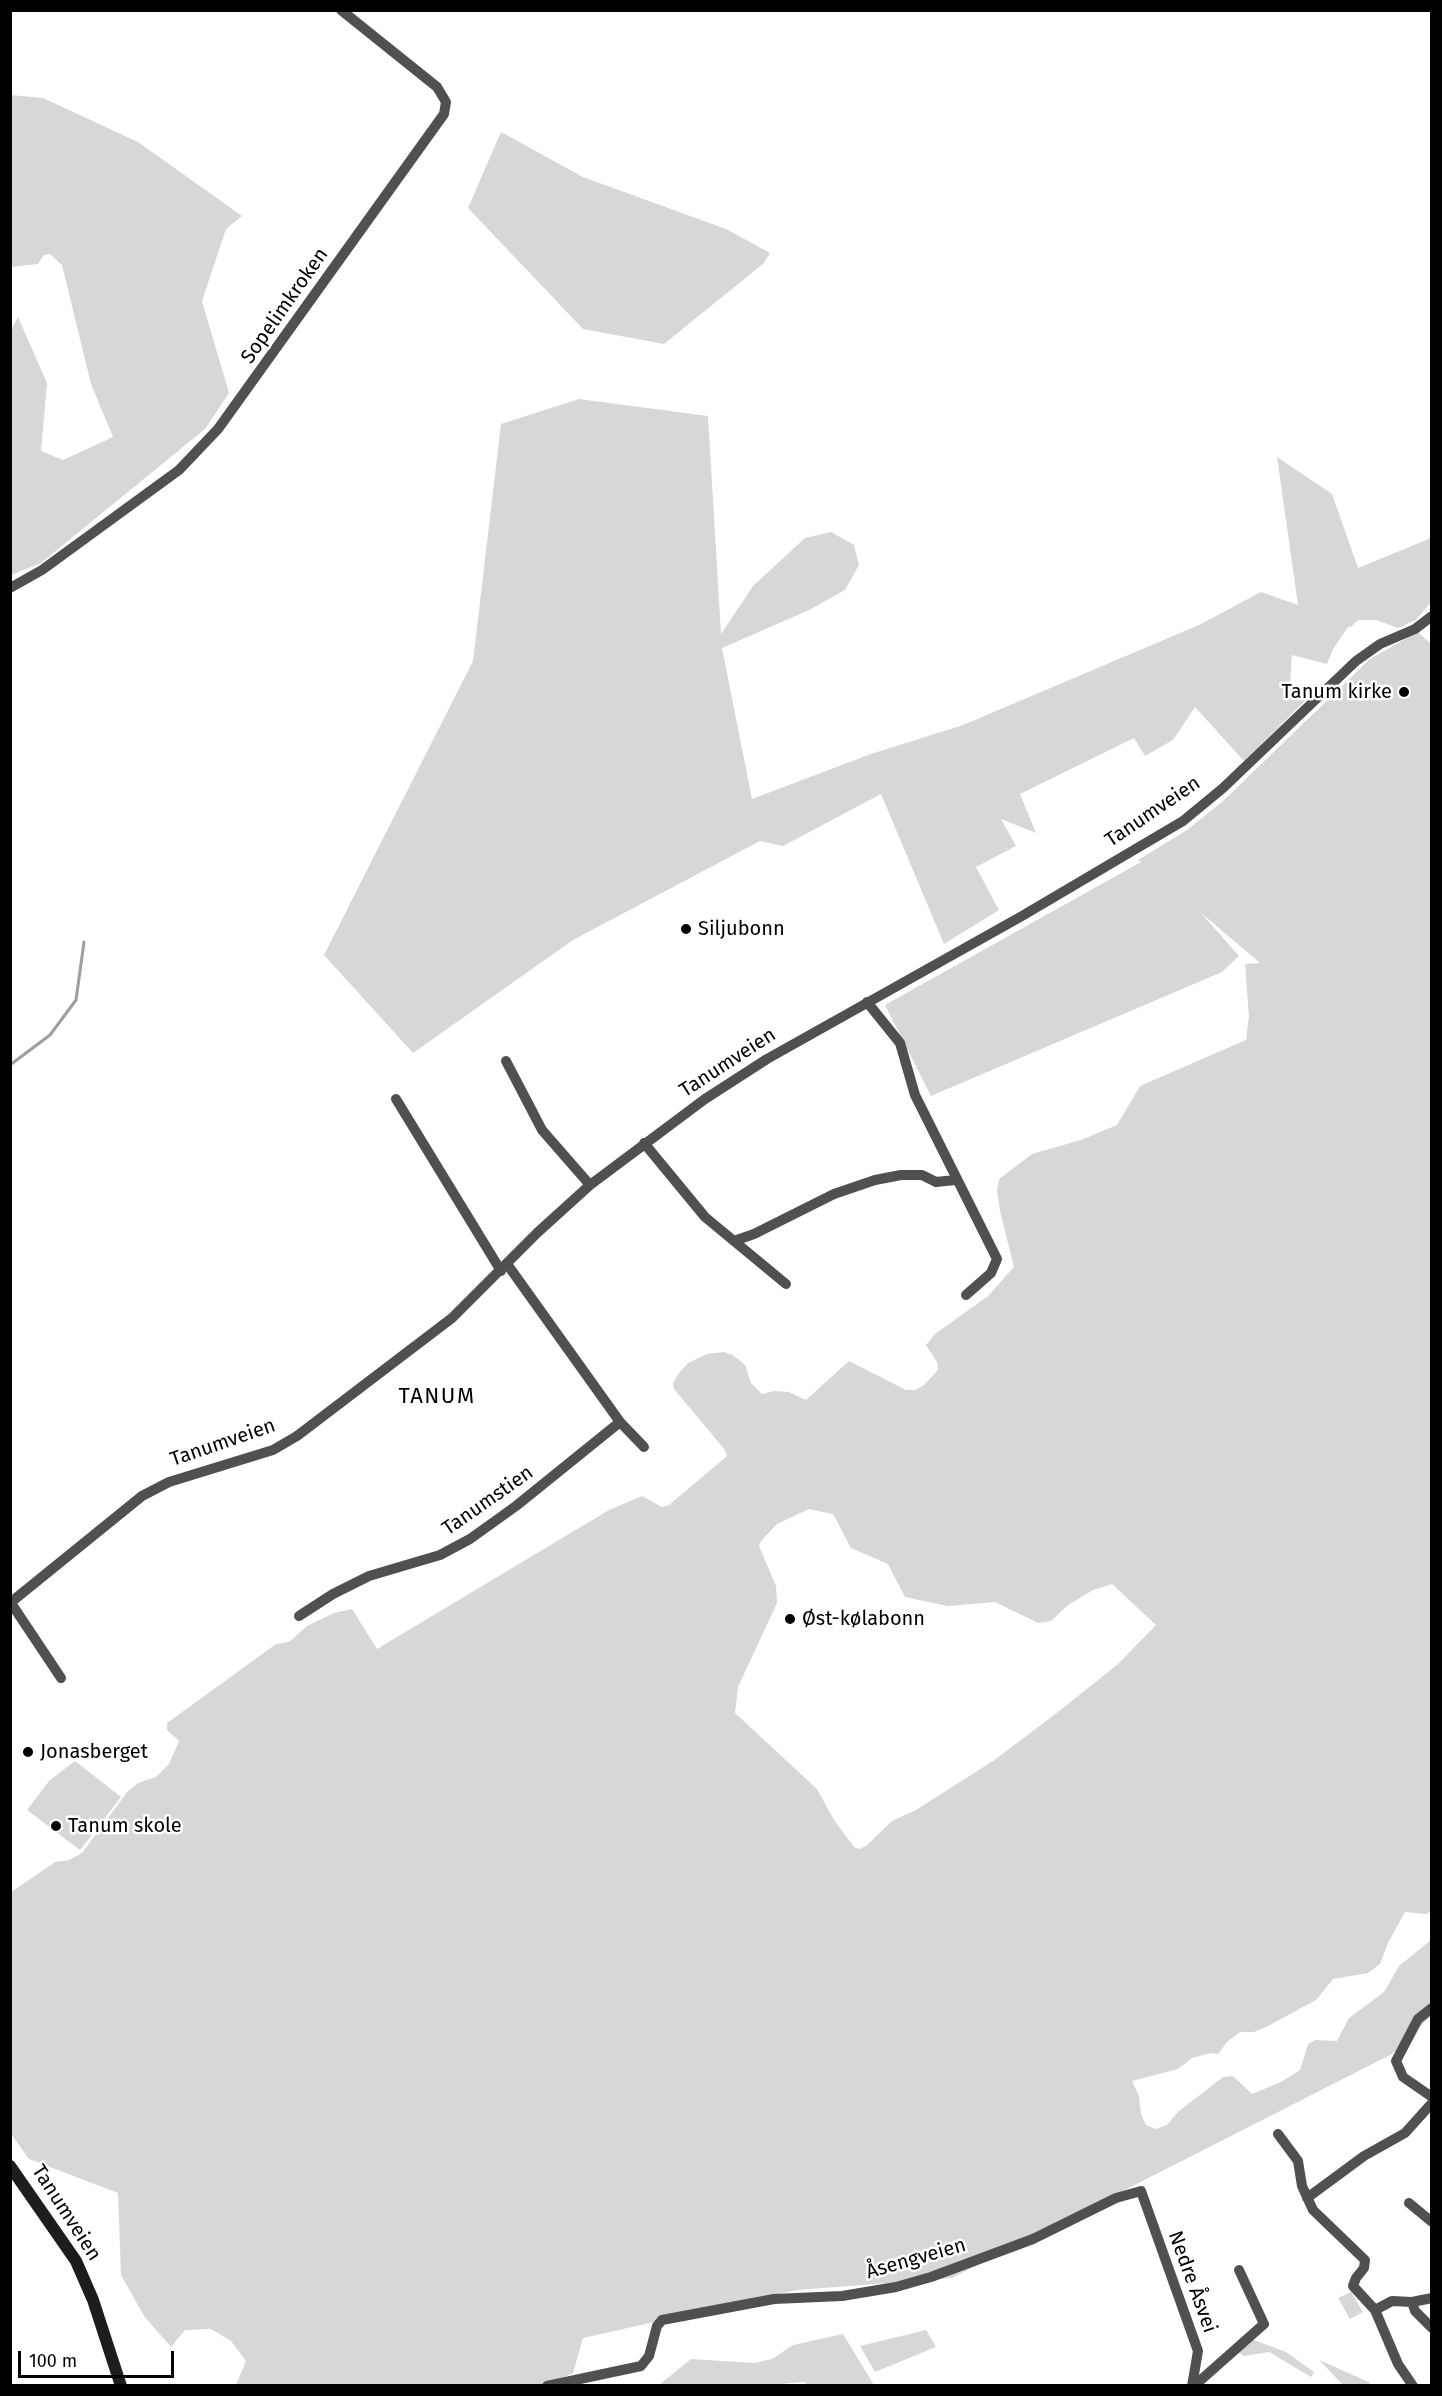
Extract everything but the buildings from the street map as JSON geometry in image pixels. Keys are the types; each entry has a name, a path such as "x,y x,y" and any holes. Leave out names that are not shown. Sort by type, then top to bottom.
{"main road":[{"name":"Tanumveien","path":"10,2166 76,2261 93,2300 122,2385"}],"street":[{"name":"Sopelimkroken","path":"10,588 42,570 179,470 218,429 254,382 444,114 446,102 437,87 341,10"},
{"name":"Tanumveien","path":"11,1603 142,1496 169,1482 273,1450 297,1436 452,1318 590,1185 644,1143 746,1072 1022,916 1196,811 1356,662 1380,644 1415,629 1431,616"},
{"path":"867,1002 900,1043 915,1095 955,1180 997,1259 991,1273 966,1295"},
{"path":"506,1061 543,1130 590,1185"},
{"path":"396,1099 504,1267 620,1422 644,1447"},
{"path":"644,1143 705,1216 786,1284"},
{"path":"734,1241 754,1234 834,1194 875,1180 901,1175 922,1175 936,1182 955,1180"},
{"name":"Tanumstien","path":"299,1616 333,1594 369,1576 440,1555 470,1539 516,1506 620,1422"},
{"path":"11,1603 61,1678"},
{"path":"1431,2008 1418,2019 1396,2061 1403,2077 1431,2097"},
{"path":"1307,2198 1364,2156 1405,2133 1431,2103"},
{"path":"1278,2134 1298,2161 1307,2198 1313,2210 1365,2260 1364,2268 1356,2277 1353,2286 1375,2310 1398,2364 1413,2385"},
{"name":"Åsengveien","path":"547,2385 641,2366 653,2347 657,2326 662,2320 678,2315 774,2299 859,2294 905,2285 1022,2243 1116,2198 1141,2191"},
{"name":"Nedre Åsvei","path":"1141,2191 1198,2351 1193,2385"},
{"path":"1409,2203 1431,2222"},
{"path":"1193,2385 1264,2324 1239,2270"},
{"path":"1375,2310 1392,2301 1412,2302 1431,2298"},
{"path":"1412,2302 1415,2311 1431,2328"}],"shaded area":[{"path":"11,95 43,98 138,142 242,216 226,229 202,301 229,393 205,429 41,563 11,575 10,332 18,317 47,383 41,451 63,460 113,437 91,384 62,265 50,254 44,255 38,264 11,267"},
{"path":"501,132 583,177 726,229 770,253 764,263 664,344 583,329 468,208"},
{"path":"579,399 708,416 721,634 753,586 805,538 831,532 854,545 859,565 845,590 807,611 722,648 752,799 871,754 963,725 1199,625 1261,592 1298,605 1277,457 1332,494 1358,568 1431,538 1431,602 1416,620 1398,628 1376,620 1358,620 1348,627 1333,649 1327,664 1292,655 1290,684 1306,700 1244,761 1195,707 1173,740 1145,756 1134,738 1020,794 1036,833 1001,819 1016,846 976,867 999,910 944,944 881,794 783,846 760,841 573,940 413,1053 324,955 473,661 501,424"},
{"path":"1418,632 1431,644 1431,1911 1427,1914 1405,1912 1388,1943 1380,1964 1368,1973 1333,1979 1316,2000 1254,2032 1240,2032 1227,2042 1218,2054 1211,2053 1192,2058 1178,2069 1132,2081 1139,2096 1141,2114 1146,2125 1155,2129 1167,2125 1178,2112 1223,2077 1233,2076 1252,2094 1281,2082 1300,2070 1308,2044 1315,2040 1337,2041 1349,2018 1384,1992 1399,1966 1431,1940 1431,2016 1392,2054 952,2278 797,2290 583,2338 573,2373 548,2385 236,2385 246,2361 231,2341 211,2329 185,2330 171,2347 144,2316 121,2275 118,2193 29,2159 11,2134 10,1893 55,1862 69,1860 82,1853 128,1791 138,1783 156,1777 169,1764 179,1741 167,1730 167,1723 276,1644 289,1642 307,1626 334,1613 352,1609 377,1649 609,1510 642,1496 662,1507 669,1505 727,1456 725,1450 674,1389 673,1383 688,1363 707,1354 724,1352 733,1355 745,1365 751,1383 762,1394 774,1391 789,1392 806,1400 849,1361 906,1390 915,1390 924,1385 938,1370 937,1362 926,1345 935,1334 988,1296 1014,1267 1000,1211 997,1191 999,1179 1032,1154 1081,1140 1117,1125 1140,1086 1246,1040 1249,1016 1245,964 1260,963 1200,912 1239,956 1222,972 931,1096 885,1005 1141,862 1138,860 1187,830 1222,802 1370,659","holes":["809,1509 833,1514 851,1548 888,1564 905,1597 948,1606 995,1602 1038,1623 1051,1621 1068,1605 1093,1590 1112,1584 1156,1625 1117,1665 1058,1712 993,1761 916,1810 892,1821 866,1846 859,1849 854,1847 834,1820 817,1789 735,1713 738,1687 777,1603 776,1586 759,1546 761,1541 777,1524"]},
{"path":"75,1761 121,1797 80,1850 27,1810 49,1781"},
{"path":"1351,2292 1363,2312 1350,2319 1338,2298"},
{"path":"926,2330 936,2347 875,2372 860,2346"},
{"path":"843,2334 874,2385 809,2386 804,2382 754,2386 659,2385 691,2359 754,2363 772,2359 793,2345"},
{"path":"1254,2340 1286,2352 1314,2372 1311,2377 1269,2352 1244,2356 1238,2352"},
{"path":"1319,2360 1369,2382 1370,2385 1343,2385"}],"waterway":[{"path":"10,1065 50,1035 76,1000 84,942"}],"place":[{"name":"Tanum kirke","path":"1404,692"},
{"name":"Siljubonn","path":"686,929"},
{"name":"Øst-kølabonn","path":"790,1619"},
{"name":"Jonasberget","path":"28,1752"},
{"name":"Tanum skole","path":"56,1826"}],"district":[{"name":"TANUM","path":"437,1397"}]}
